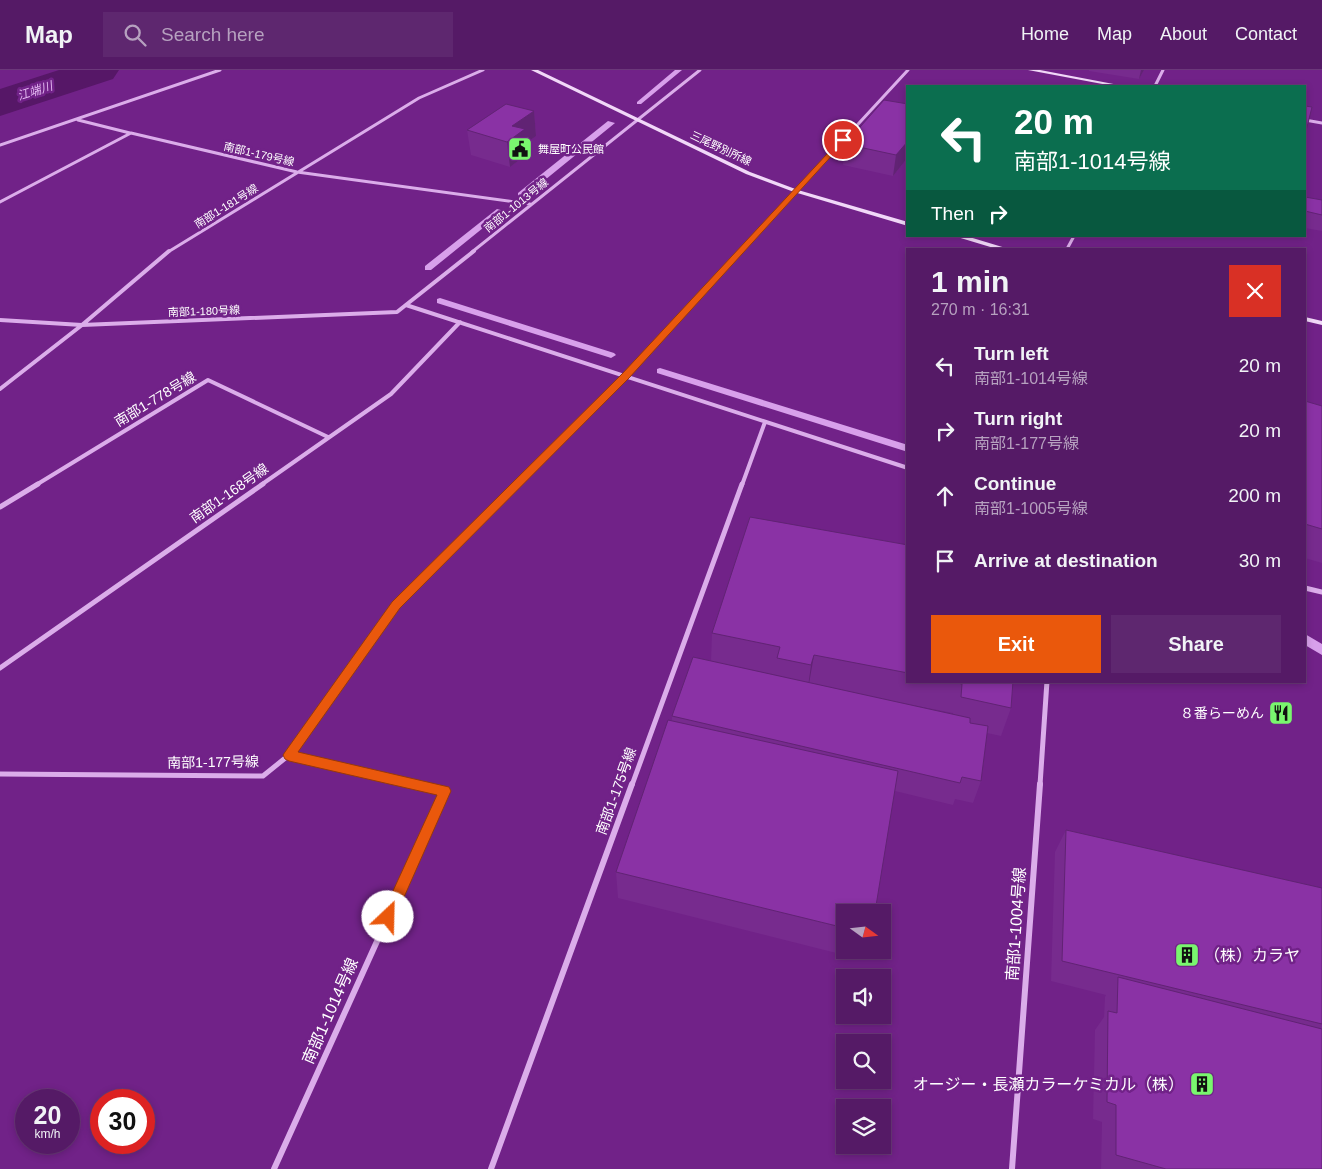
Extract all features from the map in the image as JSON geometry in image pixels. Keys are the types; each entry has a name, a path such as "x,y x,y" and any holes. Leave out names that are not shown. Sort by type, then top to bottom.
{"main road":[{"name":"三尾野別所線","path":"534,70 748,173 796,190 906,223"},
{"path":"1032,70 1116,85"},
{"path":"961,237 1002,248"},
{"path":"1306,319 1322,323"}],"street":[{"path":"0,145 220,70"},
{"name":"南部1-181号線","path":"0,389 82,325 170,251 419,98 483,70"},
{"name":"南部1-1013号線","path":"406,305 700,70"},
{"name":"南部1-177号線","path":"0,774 264,776 289,755 396,605 626,376 908,70"},
{"path":"1156,85 1163,70"},
{"name":"南部1-179号線","path":"77,119 297,172 530,204"},
{"path":"1306,120 1322,123"},
{"path":"0,202 131,133"},
{"path":"406,305 906,467"},
{"name":"南部1-180号線","path":"0,320 82,325 396,312 406,305"},
{"name":"南部1-168号線","path":"0,668 391,394 460,322"},
{"name":"南部1-778号線","path":"0,507 208,380 328,437"},
{"name":"南部1-175号線","path":"491,1169 765,422"},
{"path":"1306,588 1322,592"},
{"name":"南部1-1004号線","path":"1012,1169 1047,683"},
{"name":"南部1-1014号線","path":"274,1169 445,791 289,755"}],"building":[{"path":"884,100 906,104 906,143 896,155 845,144"},
{"path":"506,104 534,111 512,126 525,129 507,142 467,130"},
{"path":"1306,106 1312,107 1306,131"},
{"path":"1306,197 1322,200 1322,215 1306,211"},
{"path":"1306,401 1322,406 1322,529 1306,524"},
{"path":"750,517 906,545 906,673 814,655 811,665 777,658 780,647 712,633"},
{"path":"693,657 970,718 970,723 988,726 981,781 962,777 960,783 672,716"},
{"path":"957,683 1013,683 1011,708 961,697 962,684"},
{"path":"668,720 898,771 876,904 836,904 836,926 616,872"},
{"name":"（株）カラヤ","path":"1066,830 1322,888 1322,1024 1062,961"},
{"name":"オージー・長瀬カラーケミカル（株）","path":"1118,977 1322,1029 1322,1169 1166,1169 1116,1155 1116,1105 1107,1102 1108,1011 1117,1013"}],"waterway":[{"name":"江端川","path":"0,103 99,70"},
{"path":"639,103 679,70"},
{"path":"521,195 611,123"},
{"path":"428,268 500,211"},
{"path":"440,301 611,355"},
{"path":"660,371 906,448"},
{"path":"1306,640 1322,650"}],"place":[{"name":"舞屋町公民館","path":"520,149"},
{"name":"８番らーめん","path":"1281,713"},
{"name":"（株）カラヤ","path":"1187,955"},
{"name":"オージー・長瀬カラーケミカル（株）","path":"1202,1084"}],"route":[{"path":"388,917 445,791 289,755 396,605 626,376 843,140"}]}
